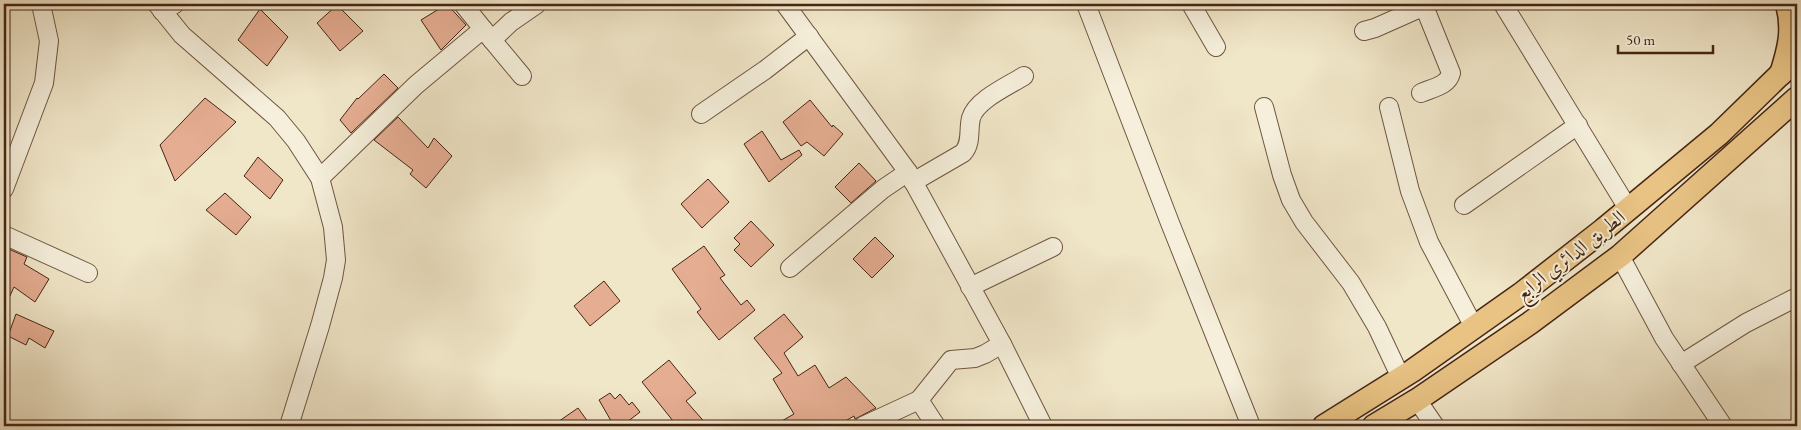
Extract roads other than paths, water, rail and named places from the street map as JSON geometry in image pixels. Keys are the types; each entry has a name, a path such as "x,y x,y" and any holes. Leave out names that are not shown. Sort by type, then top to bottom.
{"main road":[{"path":"1781,74 1790,44 1787,4"},
{"name":"الطريق الدائري الرابع","path":"1324,426 1401,378 1521,294 1629,210 1719,134 1797,58"},
{"name":"الطريق الدائري الرابع","path":"1374,426 1417,400 1530,323 1620,256 1795,100"}],"street":[{"path":"4,189 44,82 49,42 41,4"},
{"path":"463,4 522,76"},
{"path":"320,178 416,86 488,35 537,4"},
{"path":"785,4 911,177 1002,344 1043,426"},
{"path":"1086,4 1170,223 1251,426"},
{"path":"1192,4 1216,47"},
{"path":"1503,4 1629,210"},
{"path":"1364,31 1426,5 1451,73 1446,83 1420,93"},
{"path":"165,6 182,35 197,50 278,118 296,141 320,178 333,227 336,260 334,278 289,426"},
{"path":"701,114 765,70 809,36"},
{"path":"790,268 883,189 964,152 968,146 972,117 978,105 1024,76"},
{"path":"1264,107 1282,175 1291,200 1351,284 1377,328 1401,378"},
{"path":"1389,107 1410,191 1429,242 1474,327"},
{"path":"1464,205 1578,125"},
{"path":"4,235 88,273"},
{"path":"970,287 1053,247"},
{"path":"1620,256 1664,338 1723,426"},
{"path":"1681,364 1746,323 1797,297"},
{"path":"872,424 918,400 951,360 975,358 1002,344"},
{"path":"918,400 936,426"},
{"path":"1417,400 1435,426"}]}
